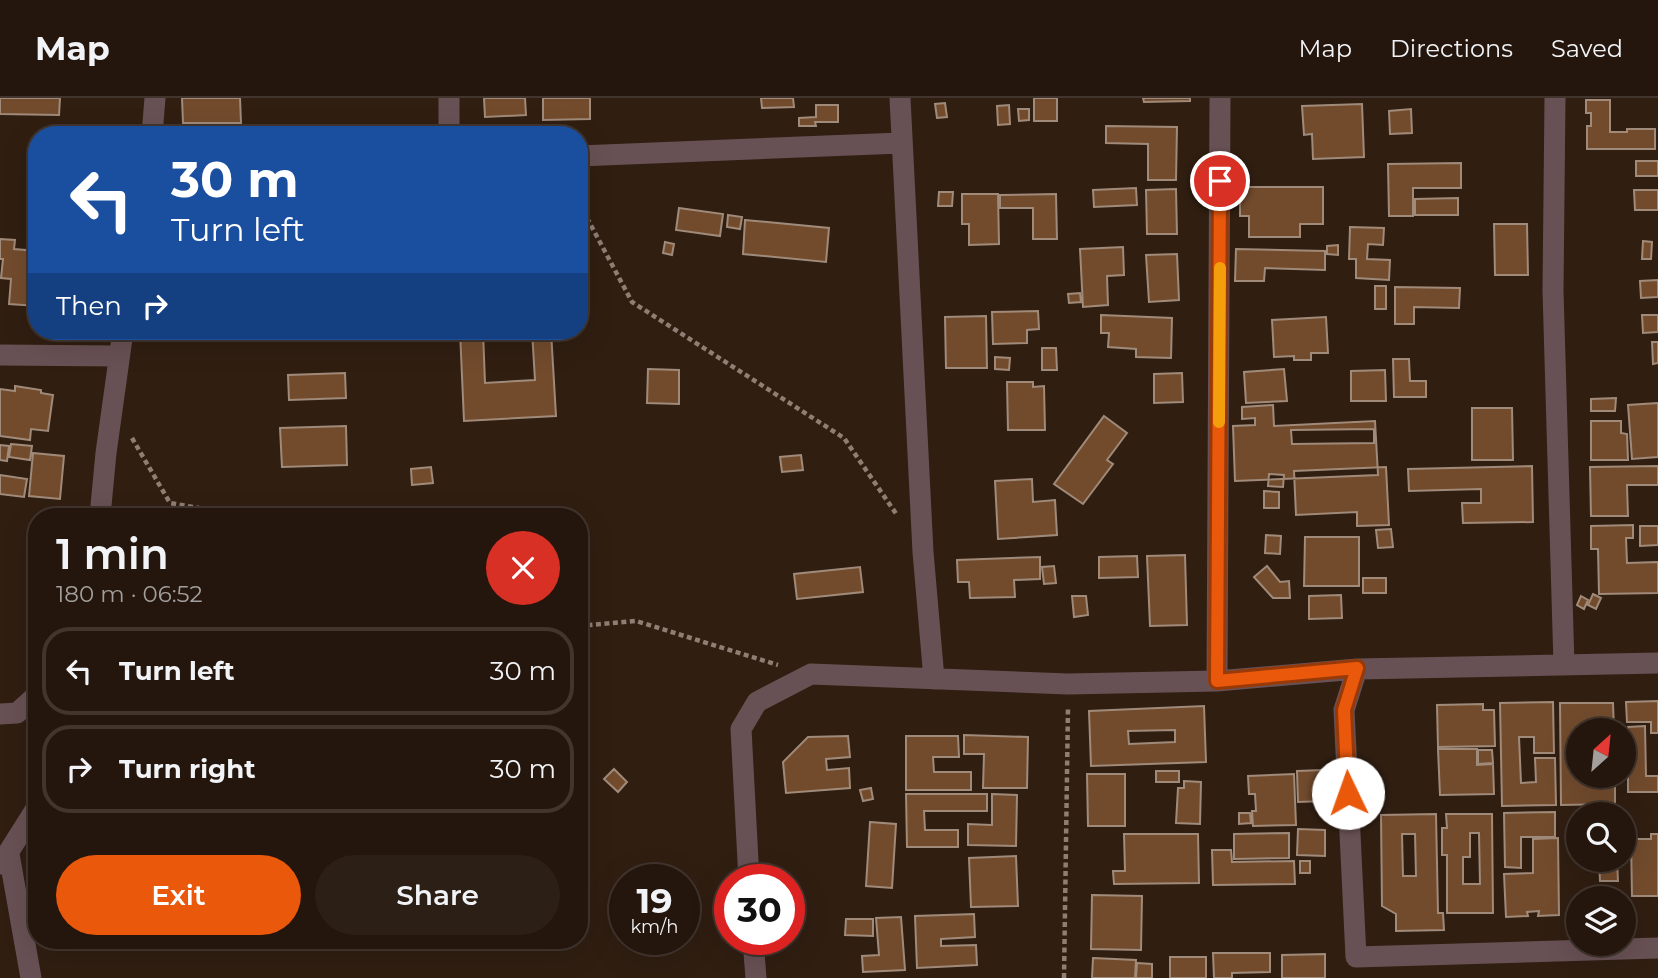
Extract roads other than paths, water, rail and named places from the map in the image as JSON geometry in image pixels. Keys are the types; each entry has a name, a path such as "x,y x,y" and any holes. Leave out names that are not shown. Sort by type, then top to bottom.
{"street":[{"path":"153,126 155,98"},
{"path":"449,98 449,126"},
{"path":"900,98 923,552 934,679"},
{"path":"1217,681 1220,98"},
{"path":"1555,98 1553,291 1564,665"},
{"path":"588,156 901,143"},
{"path":"101,508 121,340"},
{"path":"0,355 118,356"},
{"path":"748,864 741,729 757,702 811,674 1068,684 1217,681 1357,668 1658,663"},
{"path":"1357,668 1344,710 1356,968 1658,948"},
{"path":"0,714 17,713 28,703"},
{"path":"28,822 5,860 31,978"},
{"path":"754,955 756,978"}]}
